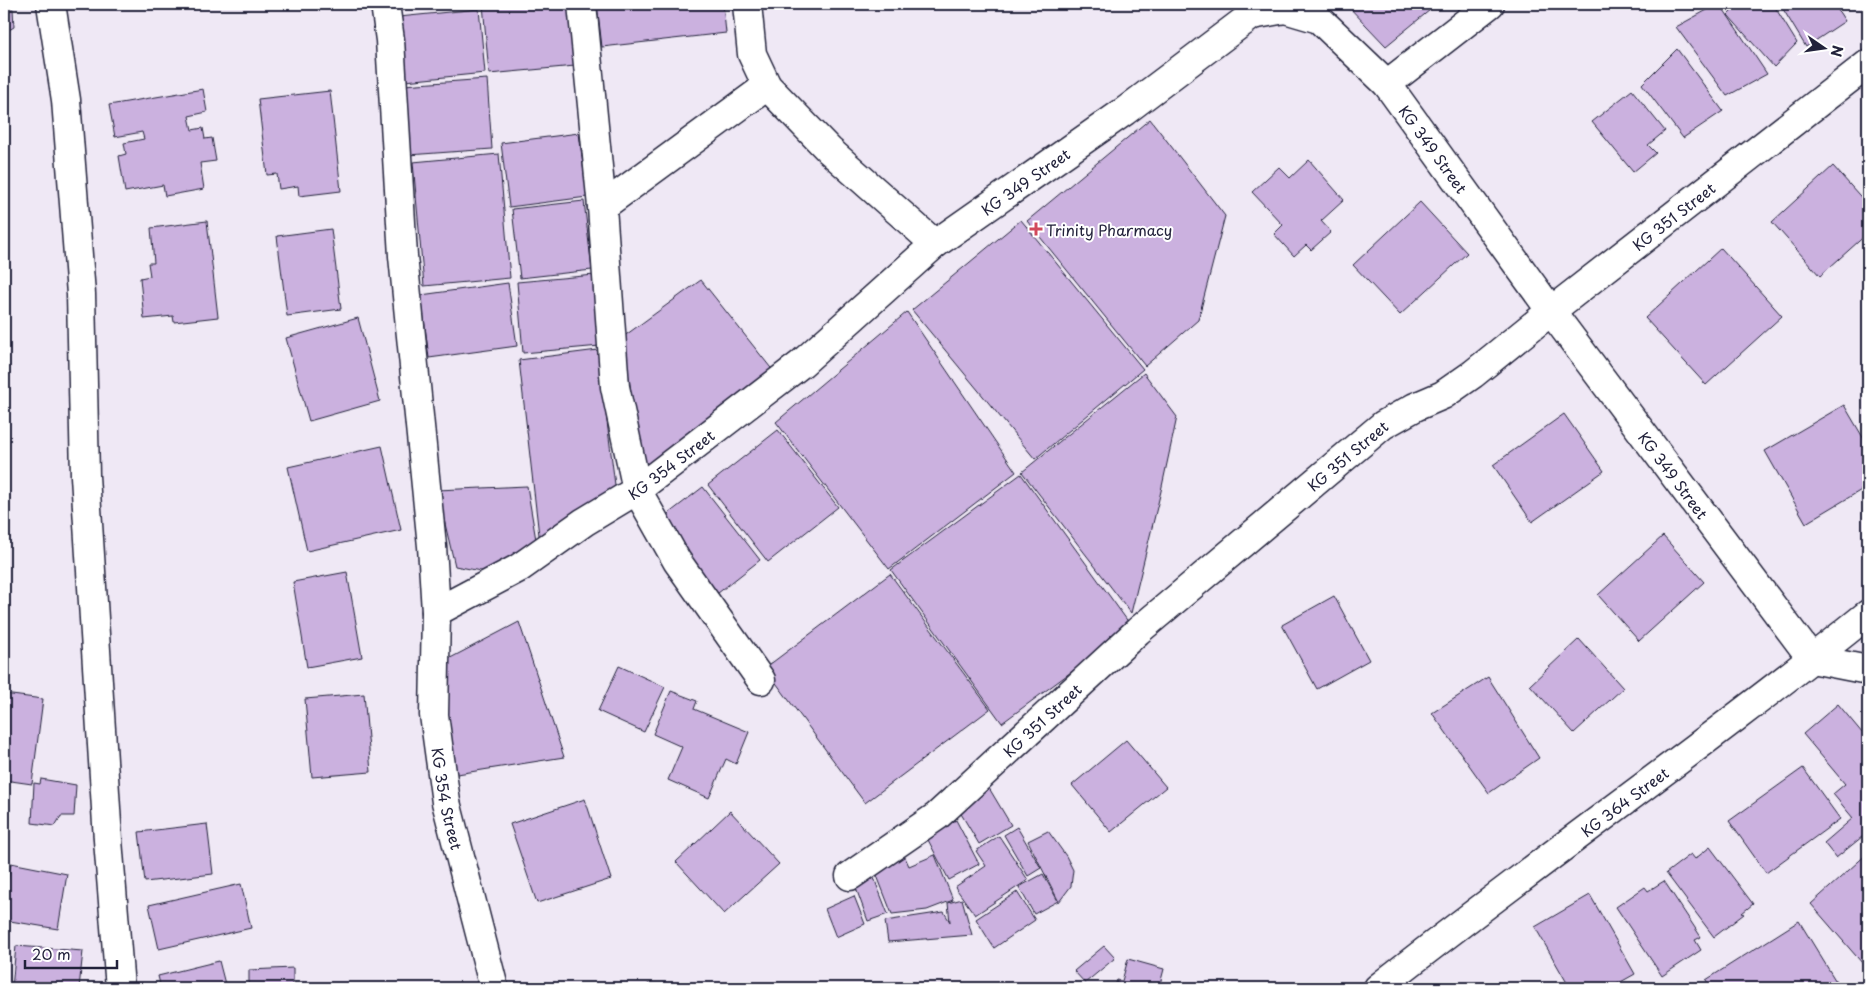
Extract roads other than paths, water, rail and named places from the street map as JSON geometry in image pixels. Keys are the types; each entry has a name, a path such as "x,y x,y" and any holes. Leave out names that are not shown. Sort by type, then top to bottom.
{"street":[{"path":"51,4 66,100 81,294 85,476 107,830 120,988"},
{"path":"385,4 390,40 403,256 431,536 436,612"},
{"path":"582,4 602,207 615,387 638,490 677,561 761,680"},
{"path":"747,4 752,54 767,86 829,150 935,244"},
{"path":"1387,84 1490,4"},
{"name":"KG 349 Street","path":"935,244 1125,111 1252,15 1285,9 1319,18 1387,84 1551,311 1812,659"},
{"name":"KG 351 Street","path":"850,876 937,816 1138,630 1383,425 1415,407 1444,395 1473,374 1868,64"},
{"path":"602,207 767,86"},
{"name":"KG 354 Street","path":"494,988 446,802 434,716 436,612 519,568 584,522 638,490 801,364 935,244"},
{"name":"KG 364 Street","path":"1378,988 1485,904 1812,659 1868,614"},
{"path":"1812,659 1868,670"}],"place":[{"name":"Trinity Pharmacy","path":"1036,229"}]}
